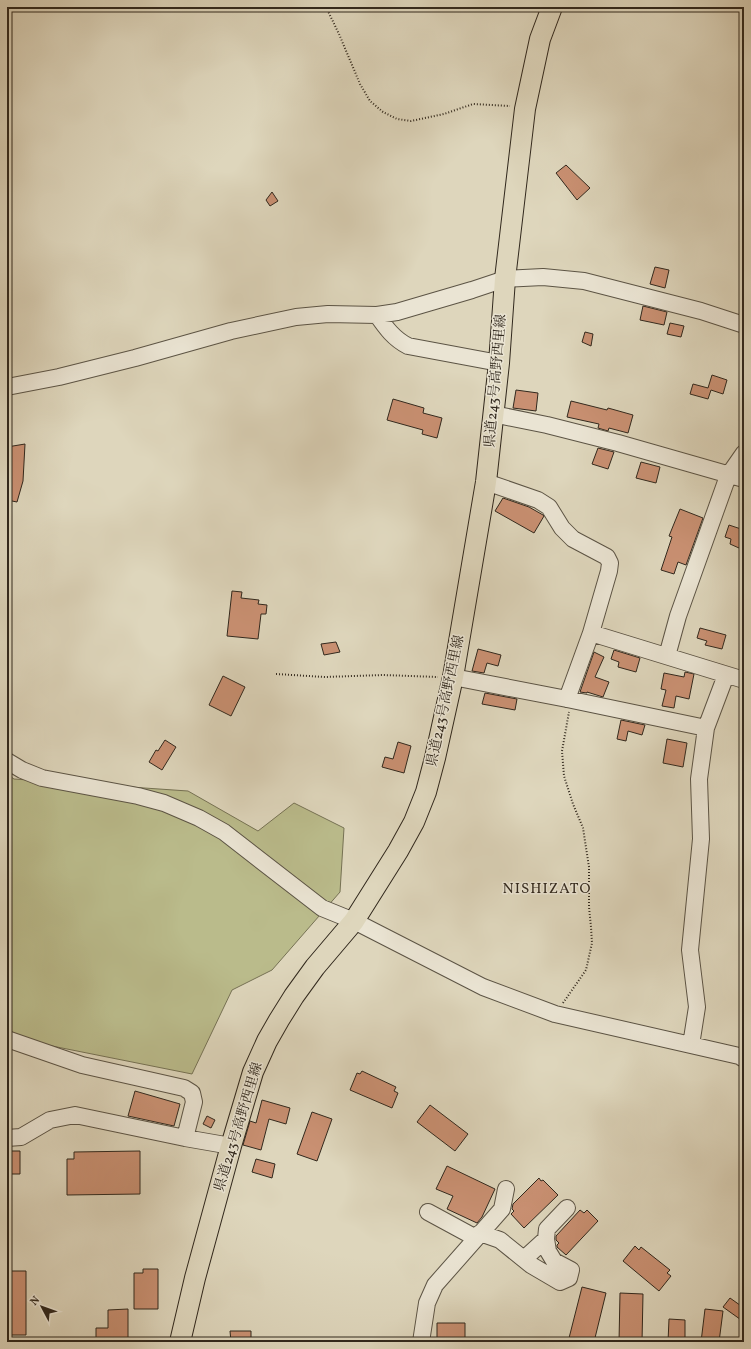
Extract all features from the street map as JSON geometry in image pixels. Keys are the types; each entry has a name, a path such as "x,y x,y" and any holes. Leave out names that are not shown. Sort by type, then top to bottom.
{"main road":[{"name":"県道243号高野西里線","path":"180,1342 195,1278 253,1072 270,1036 294,996 315,967 354,921 398,851 414,822 426,792 453,677 486,482 499,363 505,279 525,109 540,39 552,7"}],"street":[{"path":"7,387 60,377 232,331 296,317 328,314 377,315 397,312 505,279 544,277 584,281 701,311 744,325"},
{"path":"377,315 390,333 399,342 408,346 499,363"},
{"path":"493,414 547,425 618,443 728,476 744,479"},
{"path":"667,656 678,616 728,476 744,453"},
{"path":"486,482 538,500 549,507 562,528 573,538 607,557 610,563 610,571 592,633 569,699"},
{"path":"592,633 744,680"},
{"path":"691,1045 697,1007 690,950 701,839 699,779 706,728 726,675"},
{"path":"453,677 569,699 706,728"},
{"path":"7,761 22,770 42,778 138,796 164,803 199,818 224,832 322,908 354,921 483,987 556,1014 739,1056 744,1059"},
{"path":"7,1040 82,1065 184,1088 192,1093 194,1102 185,1138"},
{"path":"7,1138 21,1136 50,1120 75,1115 231,1146"},
{"path":"421,1342 427,1304 434,1285 502,1208 506,1189"},
{"path":"428,1212 478,1236 500,1240 524,1259 560,1282 569,1278 571,1270 554,1261 548,1251 546,1239 548,1229 567,1208"},
{"path":"524,1259 546,1239"}],"path":[{"path":"326,7 360,84 370,101 383,112 397,119 411,121 444,114 473,104 506,105 525,109"},
{"path":"276,674 325,677 383,675 453,677"},
{"path":"556,1014 586,970 592,943 589,907 589,867 583,828 564,776 562,751 569,699"}],"green space":[{"path":"7,774 14,779 188,791 258,831 294,803 344,828 340,892 272,970 232,990 192,1074 22,1040 7,1033"}],"building":[{"path":"566,165 590,188 577,200 556,173"},
{"path":"272,192 278,201 270,206 266,200"},
{"path":"655,267 669,270 665,288 650,284"},
{"path":"643,306 667,312 664,325 640,320"},
{"path":"670,323 684,326 681,337 667,334"},
{"path":"585,332 593,334 591,346 582,342"},
{"path":"712,375 727,380 723,394 711,390 708,399 690,394 693,384 708,388"},
{"path":"516,390 538,393 536,411 513,408"},
{"path":"393,399 424,408 423,413 442,418 437,438 422,434 423,430 387,420"},
{"path":"571,401 607,410 608,408 633,415 628,433 609,428 608,431 598,428 599,424 567,417"},
{"path":"25,444 23,481 17,502 7,500 7,447"},
{"path":"598,448 614,452 608,469 592,464"},
{"path":"641,462 660,467 656,483 636,478"},
{"path":"503,498 529,507 544,516 534,533 495,511"},
{"path":"680,509 703,518 686,565 678,562 674,574 661,570 672,537 669,536"},
{"path":"729,525 744,530 739,548 730,544 731,539 725,537"},
{"path":"232,591 242,592 241,598 259,600 258,604 267,605 266,614 261,614 258,639 227,636"},
{"path":"700,628 726,635 722,649 705,645 707,641 697,638"},
{"path":"336,642 340,652 324,655 321,644"},
{"path":"478,649 501,655 498,666 487,663 484,673 472,671"},
{"path":"614,650 640,658 636,672 618,667 619,662 611,659"},
{"path":"594,652 604,657 595,677 609,682 603,697 587,692 580,692"},
{"path":"685,672 694,674 689,699 676,696 674,708 662,706 666,690 661,689 664,673 684,677"},
{"path":"223,676 245,687 231,716 209,705"},
{"path":"485,693 517,699 515,710 482,704"},
{"path":"621,720 645,725 642,735 628,731 626,741 617,739"},
{"path":"667,739 687,743 683,767 663,763"},
{"path":"165,740 176,747 162,770 149,762 156,750 158,751"},
{"path":"398,742 411,746 404,773 382,767 385,757 393,759"},
{"path":"362,1071 396,1087 394,1091 398,1093 392,1108 350,1090 357,1073 360,1074"},
{"path":"135,1091 180,1104 174,1126 128,1116"},
{"path":"262,1100 290,1108 286,1124 269,1119 261,1150 243,1145 250,1121 256,1123"},
{"path":"430,1105 468,1134 455,1151 417,1122"},
{"path":"312,1112 332,1119 317,1161 297,1154"},
{"path":"207,1116 215,1120 211,1128 203,1124"},
{"path":"7,1151 20,1151 20,1174 7,1174"},
{"path":"140,1151 140,1194 67,1195 67,1159 74,1159 74,1152"},
{"path":"256,1159 275,1164 272,1178 252,1172"},
{"path":"447,1166 495,1189 482,1217 477,1223 447,1209 453,1196 436,1189"},
{"path":"539,1178 558,1195 524,1228 511,1214 514,1211 512,1209 513,1204"},
{"path":"580,1210 584,1213 587,1210 598,1221 566,1255 557,1247 559,1243 556,1240 556,1236"},
{"path":"635,1246 639,1250 641,1247 670,1270 667,1273 671,1276 659,1291 623,1261"},
{"path":"143,1269 158,1269 158,1309 134,1309 134,1273 143,1273"},
{"path":"7,1271 26,1271 26,1335 7,1335"},
{"path":"582,1287 606,1293 594,1342 568,1342"},
{"path":"620,1293 643,1294 642,1342 619,1342"},
{"path":"730,1298 744,1308 744,1322 723,1307"},
{"path":"128,1309 128,1340 96,1341 96,1328 108,1328 108,1310"},
{"path":"705,1309 723,1311 719,1342 701,1342"},
{"path":"669,1319 685,1320 685,1342 668,1342"},
{"path":"437,1323 465,1323 465,1342 437,1342"},
{"path":"230,1331 251,1331 251,1342 231,1342"}],"district":[{"name":"NISHIZATO","path":"547,889"}]}
